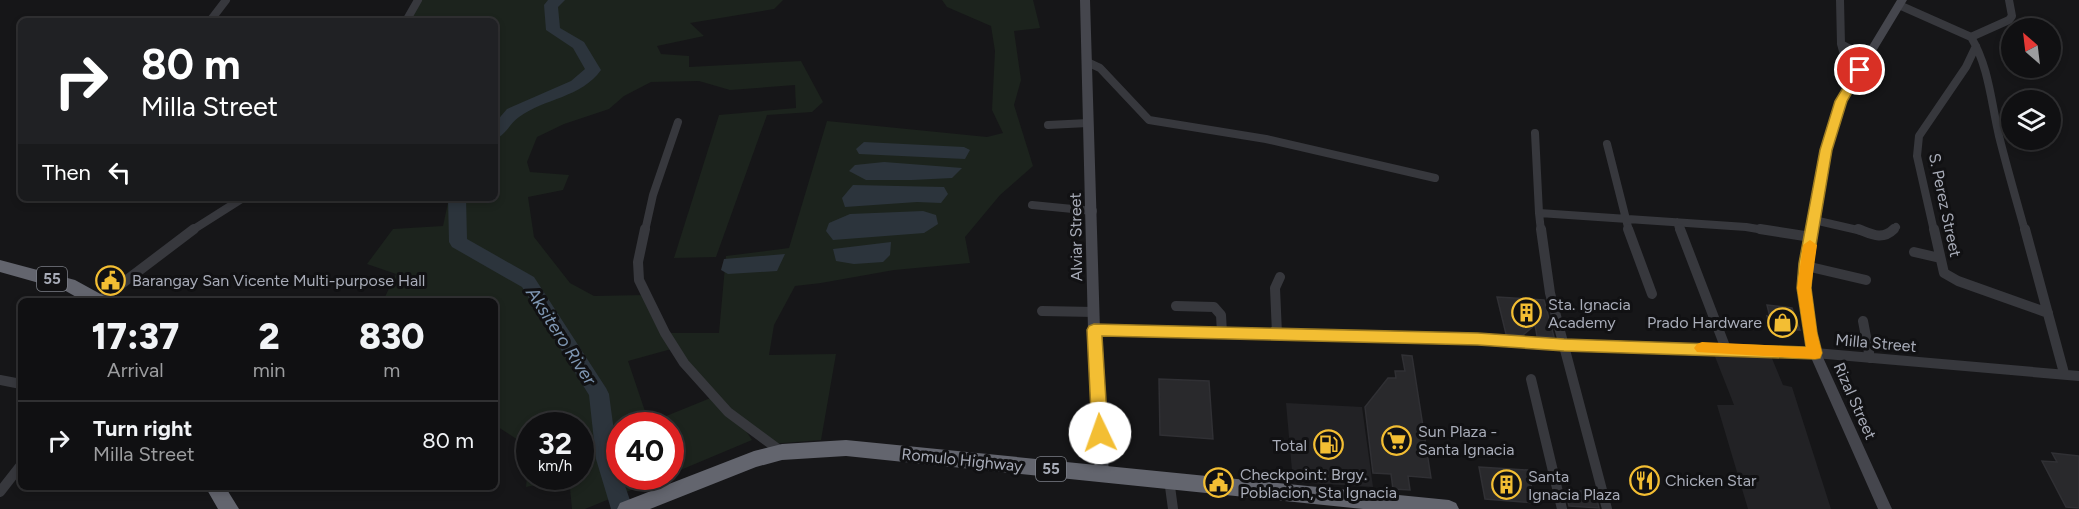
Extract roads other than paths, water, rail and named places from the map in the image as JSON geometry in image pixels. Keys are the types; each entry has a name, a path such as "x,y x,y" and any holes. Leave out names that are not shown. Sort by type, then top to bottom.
{"highway":[{"name":"55","path":"0,266 69,285 93,298"},
{"name":"Romulo Highway","path":"627,509 729,468 782,452 846,448 1169,479 1346,504 1449,509"},
{"path":"216,490 229,509"}],"street":[{"path":"212,18 226,0"},
{"path":"408,18 418,0"},
{"name":"Alviar Street","path":"1085,0 1094,330 1102,474"},
{"path":"1840,0 1841,44 1852,83"},
{"path":"1971,37 2009,20 2012,16 2009,0"},
{"path":"1900,2 1971,37 1976,46 1987,74 2000,135 2064,373"},
{"name":"Rizal Street","path":"1886,509 1815,353 1804,288 1826,150 1841,101 1900,2"},
{"path":"1841,44 1867,58"},
{"name":"S. Perez Street","path":"1976,46 1966,67 1919,136 1917,156 1944,273 1949,278 2048,313"},
{"path":"1086,62 1100,68 1149,120 1266,139 1435,178"},
{"path":"678,122 653,195 642,243 638,270 642,290 684,363 713,397 748,429 782,452"},
{"path":"1048,125 1088,123"},
{"path":"1535,133 1539,213 1550,293 1607,509"},
{"path":"1607,144 1624,218 1652,294"},
{"path":"103,298 186,234 238,201"},
{"path":"1032,205 1092,211"},
{"path":"1539,213 1755,228 1811,237"},
{"path":"1814,220 1852,227 1878,237 1888,235 1896,227"},
{"path":"1677,222 1726,349"},
{"path":"1914,252 1940,258"},
{"path":"1806,266 1866,280"},
{"path":"1277,334 1275,288 1280,277"},
{"path":"1176,306 1219,309 1222,312 1222,333"},
{"path":"1042,311 1094,312"},
{"path":"1863,321 1870,358"},
{"name":"Milla Street","path":"1094,330 1478,339 1564,345 1815,353 2079,376"},
{"path":"0,380 18,383"},
{"path":"1531,380 1562,509"},
{"path":"0,492 18,469"},
{"path":"1169,479 1173,509"}],"waterway":[{"name":"Aksitero River","path":"498,130 513,113 577,85 593,70 579,45 553,30 551,5 558,0"},
{"name":"Aksitero River","path":"457,201 458,242 528,282 599,394 606,459 622,509"}],"place":[{"name":"Barangay San Vicente Multi-purpose Hall","path":"111,280"},
{"name":"Sta. Ignacia Academy","path":"1527,313"},
{"name":"Prado Hardware","path":"1783,322"},
{"name":"Sun Plaza - Santa Ignacia","path":"1397,440"},
{"name":"Total","path":"1328,445"},
{"name":"Chicken Star","path":"1644,480"},
{"name":"Checkpoint: Brgy. Poblacion, Sta Ignacia","path":"1219,483"},
{"name":"Santa Ignacia Plaza","path":"1507,485"}]}
